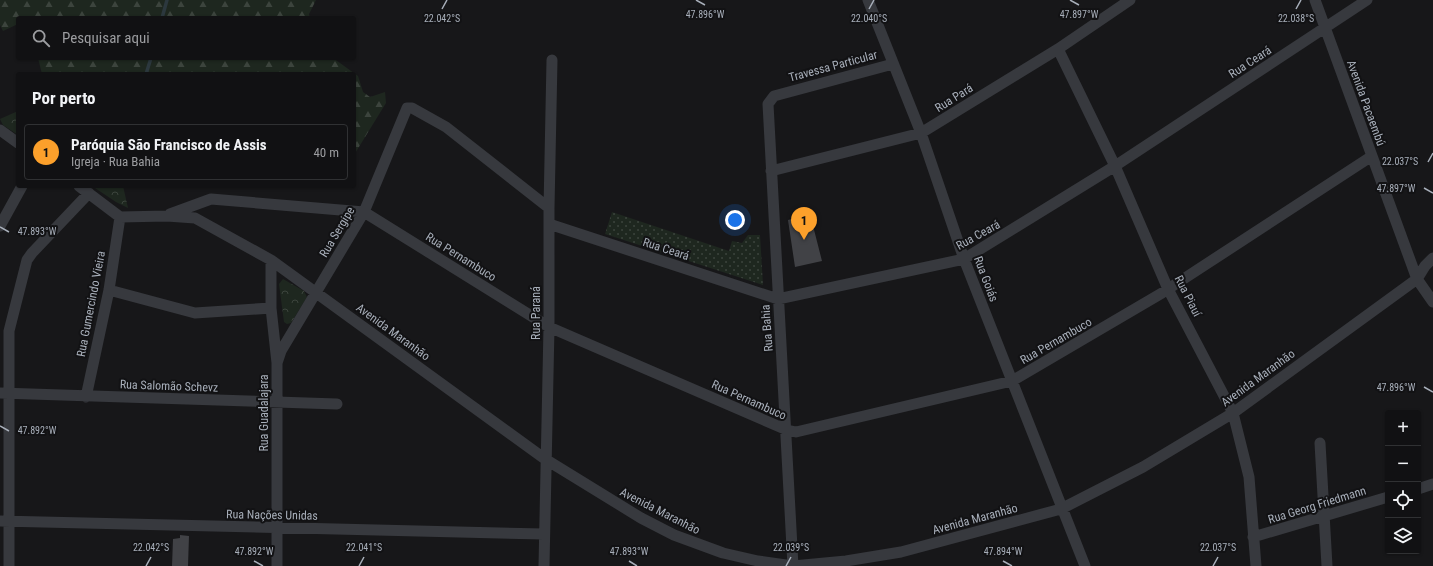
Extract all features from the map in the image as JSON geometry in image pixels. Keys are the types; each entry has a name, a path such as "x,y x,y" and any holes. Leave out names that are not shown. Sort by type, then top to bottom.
{"street":[{"name":"Rua Goiás","path":"868,0 892,64 921,133 964,259 1061,509 1085,566"},
{"name":"Rua Pará","path":"771,171 921,133 1058,49 1130,0"},
{"name":"Avenida Pacaembú","path":"1315,0 1417,279 1433,302"},
{"name":"Rua Ceará","path":"549,224 778,299 964,259 1040,214 1115,166 1367,0"},
{"name":"Rua Piauí","path":"1058,49 1115,166 1168,289 1234,413 1247,466 1256,566"},
{"name":"Rua Paraná","path":"544,566 545,459 550,327 549,208 552,60"},
{"name":"Travessa Particular","path":"780,94 892,64"},
{"name":"Rua Bahia","path":"780,94 774,96 768,104 778,299 787,430 793,566"},
{"name":"Rua Sergipe","path":"277,363 281,351 364,212 407,108 412,108 446,127 549,208"},
{"path":"0,130 16,142"},
{"name":"Rua Pernambuco","path":"167,216 211,199 364,212 550,327 787,430 796,432 1012,381 1168,289 1372,156"},
{"path":"0,226 21,188"},
{"path":"82,188 120,217"},
{"path":"9,566 5,521 5,330 28,260 32,253 89,193"},
{"name":"Avenida Maranhão","path":"120,217 188,217 204,222 271,260 545,459 608,499 674,535 723,554 793,566 846,561 901,552 1061,509 1143,467 1234,413 1417,279 1425,266 1433,258"},
{"name":"Rua Gumercindo Vieira","path":"86,397 109,290 120,217"},
{"name":"Rua Guadalajara","path":"271,260 271,308 277,363 277,566"},
{"path":"109,290 195,313 271,308"},
{"name":"Rua Salomão Schevz","path":"4,394 337,404"},
{"path":"1320,443 1323,517 1327,566"},
{"path":"1421,488 1433,484"},
{"name":"Rua Georg Friedmann","path":"1253,537 1385,498"},
{"name":"Rua Nações Unidas","path":"5,521 544,534"}],"green space":[{"path":"0,0 316,0 309,14 310,16 16,16 16,25 3,31 0,25"},
{"path":"38,60 336,60 352,72 42,72"},
{"path":"356,75 358,76 363,92 370,97 385,92 386,103 356,152"},
{"path":"16,112 16,134 3,125 0,119"},
{"path":"95,188 123,188 128,208"},
{"path":"612,212 729,251 732,241 742,243 748,235 760,235 763,285 605,234"},
{"path":"283,279 304,291 307,297 291,323 287,324 284,322 279,284"}],"building":[{"path":"810,214 822,261 795,267 788,220"},
{"path":"180,535 189,536 188,566 172,566 173,539 180,538"}],"waterway":[{"path":"163,16 167,0"},
{"path":"147,72 150,60"}],"place":[{"name":"Paróquia São Francisco de Assis","path":"804,240"}]}
